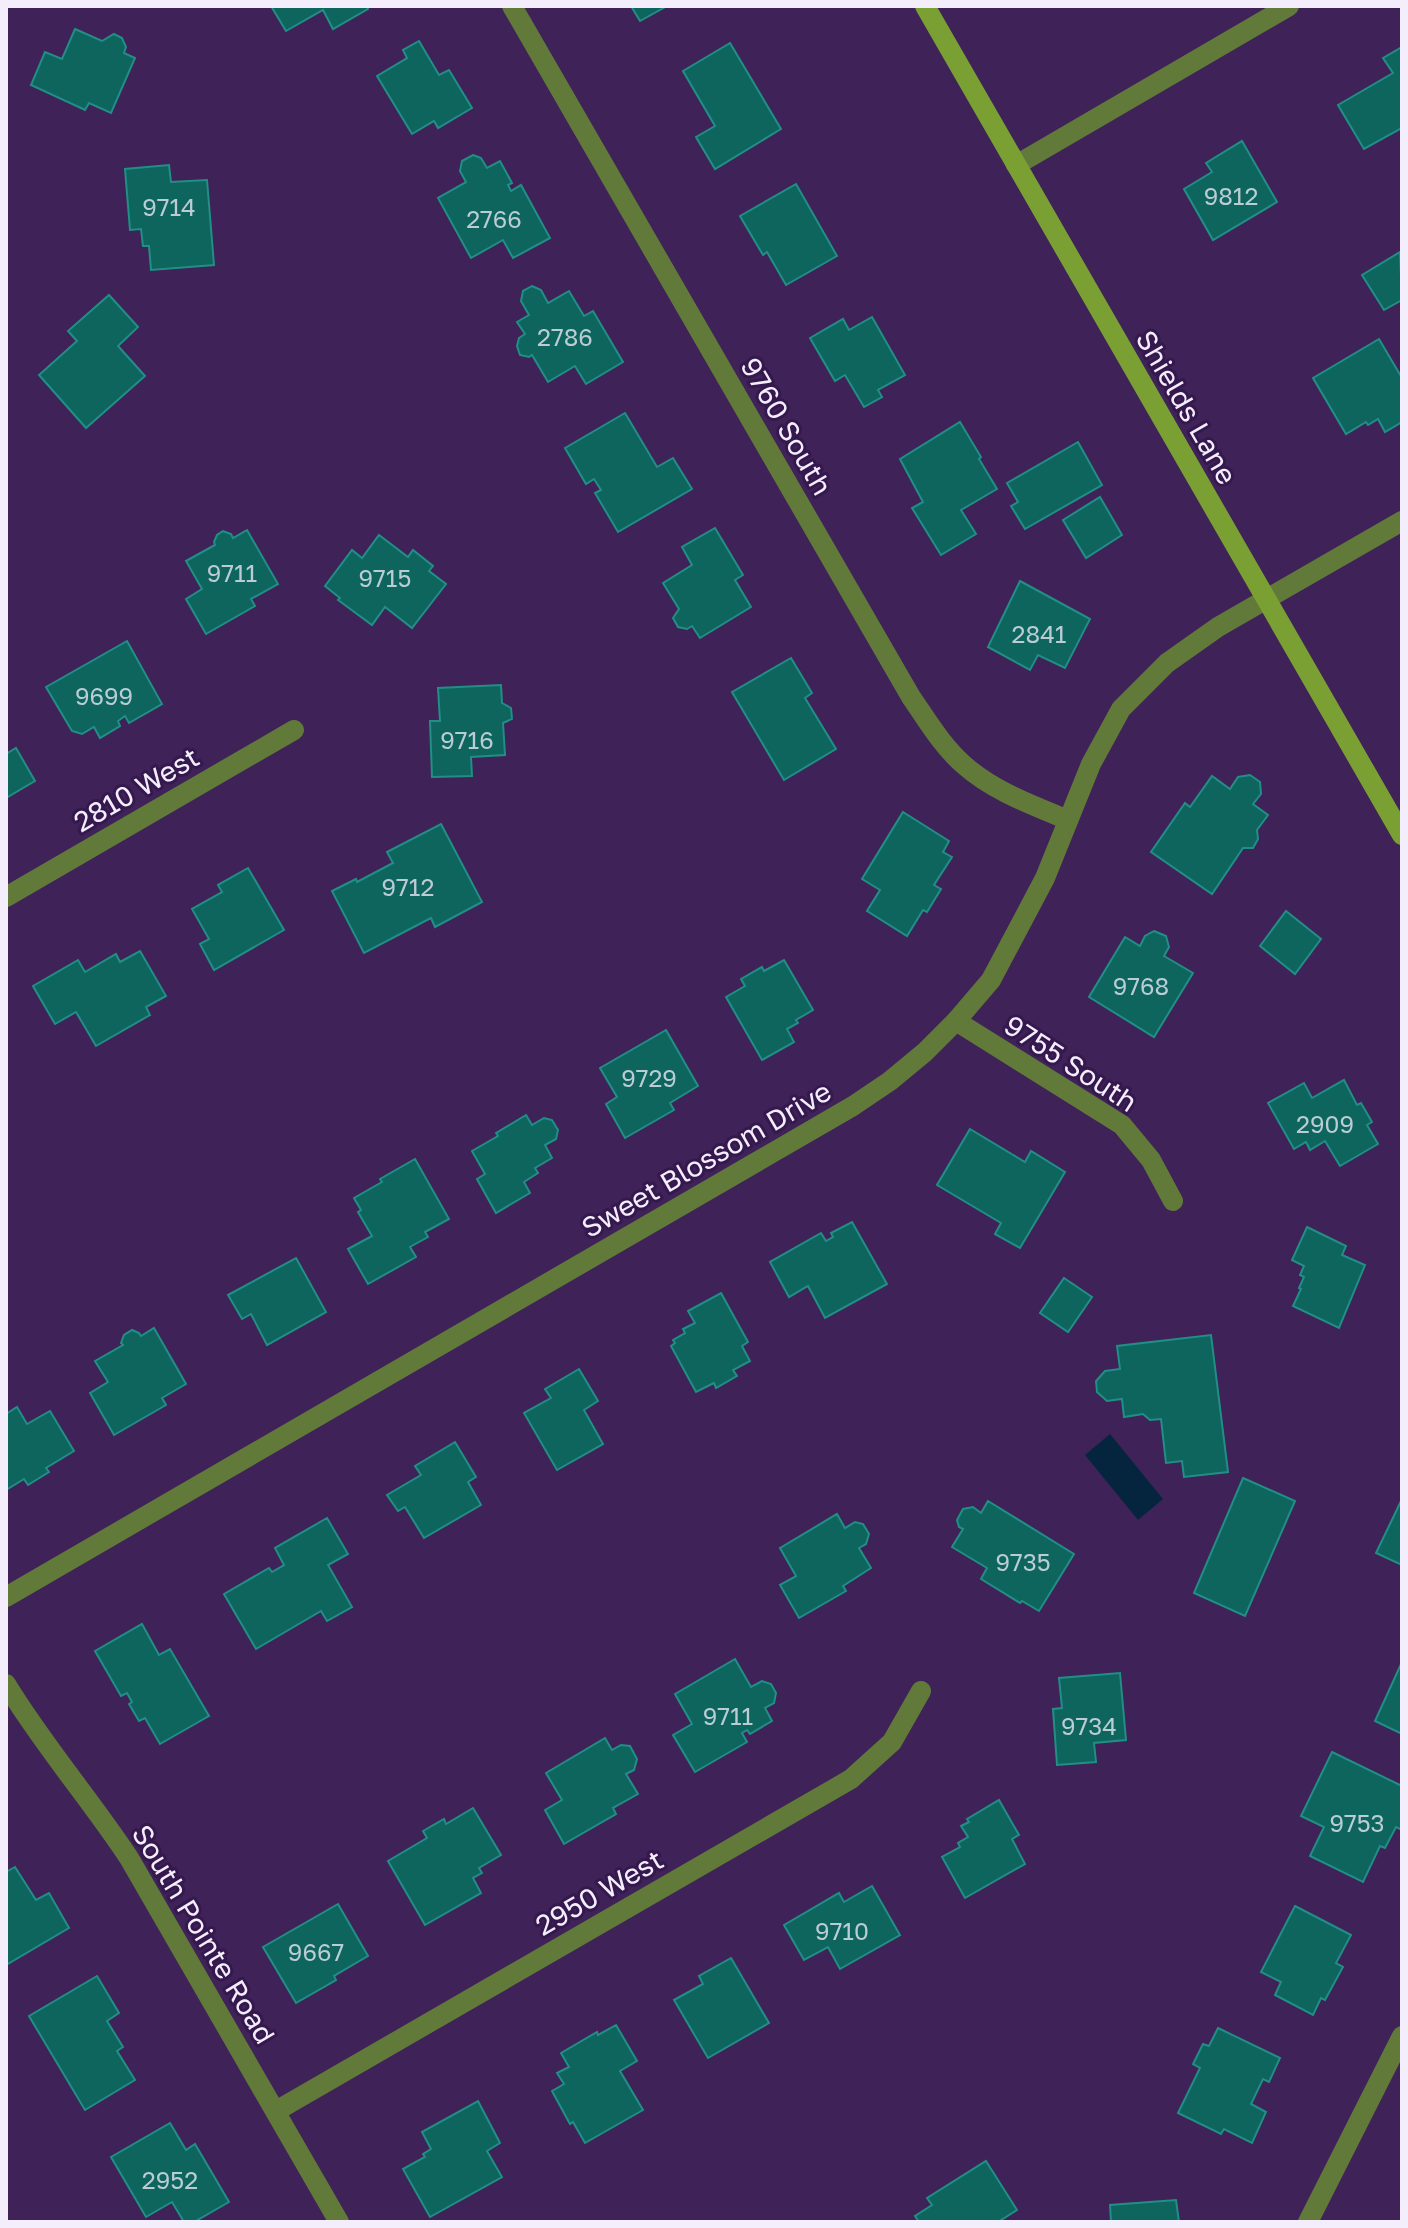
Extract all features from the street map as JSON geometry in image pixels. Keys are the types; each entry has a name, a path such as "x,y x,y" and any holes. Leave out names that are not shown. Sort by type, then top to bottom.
{"main road":[{"name":"Shields Lane","path":"925,6 1402,835"}],"street":[{"name":"9760 South","path":"512,6 911,697 935,733 964,765 995,787 1068,820"},
{"path":"1016,165 1289,6"},
{"name":"Sweet Blossom Drive","path":"6,1597 853,1106 890,1081 956,1021 991,980 1045,878 1091,764 1121,709 1167,663 1218,627 1402,521"},
{"name":"2810 West","path":"6,897 294,730"},
{"name":"9755 South","path":"956,1021 1122,1125 1151,1160 1173,1201"},
{"name":"South Pointe Road","path":"6,1684 129,1858 339,2222"},
{"name":"2950 West","path":"276,2111 851,1779 892,1742 921,1691"},
{"path":"1308,2222 1402,2036"}],"water":[{"path":"1110,1434 1163,1499 1138,1520 1085,1455"}],"building":[{"path":"271,6 366,6 368,9 333,29 323,10 286,31"},
{"path":"631,6 667,6 640,21"},
{"path":"75,29 102,41 114,34 122,38 126,47 124,53 135,58 111,113 89,103 85,110 31,85 45,52 62,59"},
{"path":"419,41 439,75 449,70 472,108 438,128 434,121 412,134 377,76 407,58 403,50"},
{"path":"730,43 781,129 715,169 696,137 715,126 683,71"},
{"path":"1402,47 1402,128 1364,149 1338,105 1393,73 1383,58"},
{"path":"1242,141 1277,202 1213,240 1184,189 1212,172 1206,163"},
{"path":"473,155 481,158 487,168 500,161 512,183 508,185 511,191 521,185 550,238 513,258 503,240 471,258 438,198 466,182 460,171 462,161"},
{"path":"169,165 171,182 207,180 214,265 151,270 149,246 143,246 141,229 130,230 125,169"},
{"path":"796,184 837,256 786,285 767,252 763,255 740,216"},
{"path":"1400,252 1402,300 1384,310 1362,275"},
{"path":"532,286 541,290 548,303 569,291 584,316 593,311 623,362 586,384 575,366 548,382 532,355 520,355 517,346 519,338 525,334 517,322 529,315 521,301 523,291"},
{"path":"109,295 138,327 118,346 145,376 86,428 39,375 77,341 68,331"},
{"path":"872,317 905,375 878,390 882,397 864,407 845,375 835,381 810,338 843,319 849,330"},
{"path":"1379,339 1402,378 1402,422 1385,432 1378,419 1346,434 1313,378"},
{"path":"625,413 657,467 673,458 692,489 618,532 595,493 601,490 594,479 586,484 565,448"},
{"path":"960,422 997,489 961,510 976,534 941,555 912,508 923,502 900,459"},
{"path":"1078,442 1102,485 1025,529 1011,506 1018,502 1007,483"},
{"path":"1100,497 1122,535 1086,558 1063,520"},
{"path":"715,528 743,575 735,580 751,607 700,638 692,626 687,629 678,627 673,618 679,609 663,583 692,565 682,547"},
{"path":"247,530 278,584 251,599 255,606 206,634 186,599 202,589 186,561 215,545 217,535 223,531 233,538"},
{"path":"379,535 408,557 413,550 433,566 429,571 446,584 412,628 385,607 372,625 338,600 340,598 325,586 352,550 362,558"},
{"path":"1020,581 1090,619 1065,668 1038,655 1030,670 988,647"},
{"path":"127,641 162,704 129,723 125,716 118,721 120,726 100,738 94,727 82,734 72,731 46,687"},
{"path":"791,658 812,693 805,698 836,749 784,780 732,692"},
{"path":"501,685 502,703 511,708 512,719 503,723 505,755 471,757 472,776 432,777 430,721 440,721 438,688"},
{"path":"16,748 35,781 6,798 6,754"},
{"path":"1250,775 1260,782 1261,794 1253,804 1268,815 1257,830 1258,839 1253,848 1243,848 1212,894 1151,852 1185,803 1190,807 1212,776 1230,789 1238,777"},
{"path":"903,812 949,841 943,852 952,857 934,885 941,889 907,936 867,911 880,890 862,879"},
{"path":"441,824 482,902 435,927 431,918 364,953 332,891 393,863 387,852"},
{"path":"248,868 284,930 214,970 200,944 209,939 192,909 222,892 218,885"},
{"path":"1286,911 1321,939 1295,974 1260,946"},
{"path":"1154,931 1166,936 1169,947 1164,956 1193,973 1154,1037 1089,997 1125,937 1140,946 1145,936"},
{"path":"140,951 166,996 146,1007 150,1015 96,1046 76,1012 55,1024 33,986 78,960 85,972 116,954 120,962"},
{"path":"784,960 813,1010 787,1029 794,1042 762,1060 726,997 745,986 741,979 762,967 764,971"},
{"path":"666,1030 698,1086 670,1103 674,1110 625,1138 606,1104 617,1097 600,1068"},
{"path":"1344,1080 1357,1105 1361,1103 1372,1122 1367,1125 1378,1144 1340,1166 1325,1141 1310,1150 1306,1142 1294,1149 1268,1103 1304,1083 1312,1098"},
{"path":"526,1115 532,1125 544,1118 552,1120 558,1130 556,1139 545,1145 552,1158 535,1168 538,1173 524,1182 530,1193 496,1213 477,1179 485,1174 472,1151"},
{"path":"970,1129 1025,1162 1031,1151 1065,1172 1020,1248 995,1234 1001,1223 937,1185"},
{"path":"415,1159 449,1219 425,1232 428,1237 410,1247 416,1257 368,1284 348,1249 372,1236 354,1198"},
{"path":"852,1222 887,1284 825,1318 808,1286 789,1297 770,1262 821,1233 826,1241 833,1237 831,1233"},
{"path":"1307,1227 1346,1246 1342,1255 1365,1265 1339,1328 1293,1306 1301,1289 1304,1277 1300,1275 1304,1266 1292,1260"},
{"path":"296,1258 326,1312 267,1345 251,1314 242,1319 228,1295"},
{"path":"1064,1278 1092,1297 1068,1332 1040,1313"},
{"path":"721,1293 748,1342 742,1346 750,1361 733,1370 737,1376 716,1388 714,1383 696,1392 671,1346 675,1343 673,1340 685,1333 683,1329 695,1323 688,1311"},
{"path":"154,1328 186,1384 162,1398 166,1405 114,1435 90,1393 108,1382 95,1361 123,1345 124,1335 132,1330 141,1336"},
{"path":"1211,1335 1228,1472 1184,1477 1182,1461 1166,1463 1161,1419 1150,1420 1143,1414 1124,1417 1122,1399 1107,1401 1097,1392 1096,1381 1105,1371 1120,1369 1117,1346"},
{"path":"579,1369 598,1401 584,1410 603,1444 557,1470 524,1413 551,1398 545,1389"},
{"path":"17,1407 27,1424 50,1411 74,1451 46,1468 49,1472 28,1485 24,1479 6,1490 6,1414"},
{"path":"455,1442 476,1477 468,1482 481,1505 424,1538 405,1507 398,1511 387,1495 421,1475 415,1466"},
{"path":"1243,1478 1295,1501 1245,1616 1194,1593"},
{"path":"1402,1499 1402,1565 1376,1553"},
{"path":"988,1501 1074,1554 1039,1611 981,1579 987,1568 952,1547 963,1529 957,1520 963,1509 973,1507 981,1513"},
{"path":"837,1514 845,1528 855,1522 863,1524 869,1534 866,1544 859,1548 871,1568 843,1586 846,1591 799,1618 780,1585 796,1576 780,1548"},
{"path":"327,1518 348,1554 328,1565 352,1607 327,1621 321,1611 256,1649 224,1594 269,1568 272,1572 284,1565 275,1548"},
{"path":"142,1624 159,1655 170,1649 209,1716 160,1744 145,1718 139,1721 129,1704 132,1702 127,1693 121,1696 95,1651"},
{"path":"735,1659 751,1687 762,1681 771,1684 776,1693 774,1703 765,1708 772,1721 750,1734 747,1730 742,1733 747,1742 695,1772 673,1735 692,1724 675,1694"},
{"path":"1402,1662 1402,1734 1375,1721"},
{"path":"1120,1673 1126,1740 1094,1743 1096,1762 1057,1765 1053,1709 1062,1708 1059,1678"},
{"path":"605,1738 612,1750 621,1745 630,1746 637,1759 634,1770 626,1774 638,1794 613,1808 616,1814 564,1844 545,1810 562,1800 546,1773"},
{"path":"1332,1752 1402,1786 1402,1830 1396,1827 1385,1848 1380,1846 1363,1882 1310,1856 1324,1827 1301,1816"},
{"path":"999,1800 1019,1835 1012,1839 1025,1864 965,1898 942,1857 960,1847 958,1843 968,1837 961,1826 969,1822 967,1819"},
{"path":"473,1808 501,1855 479,1868 482,1873 473,1878 481,1893 425,1925 388,1861 427,1838 423,1831 444,1819 446,1824"},
{"path":"15,1867 36,1900 49,1893 69,1928 6,1965 6,1872"},
{"path":"872,1886 900,1935 840,1969 828,1947 804,1960 784,1925 839,1893 844,1902"},
{"path":"338,1904 368,1956 334,1976 336,1980 296,2003 263,1947"},
{"path":"1295,1906 1351,1935 1336,1963 1343,1967 1313,2015 1275,1995 1281,1982 1261,1972"},
{"path":"731,1958 769,2023 708,2058 674,2000 703,1984 699,1976"},
{"path":"97,1976 119,2013 107,2021 123,2047 117,2051 135,2080 85,2110 29,2016"},
{"path":"616,2025 637,2061 620,2071 643,2110 585,2143 573,2122 570,2124 552,2091 564,2084 557,2073 569,2067 561,2053"},
{"path":"1218,2028 1280,2058 1269,2082 1263,2079 1251,2104 1266,2112 1252,2143 1224,2129 1221,2134 1178,2113 1200,2068 1193,2064 1203,2044 1209,2046"},
{"path":"478,2101 500,2143 487,2151 502,2177 430,2217 403,2169 425,2157 423,2154 431,2149 422,2132"},
{"path":"170,2123 186,2150 195,2144 229,2202 194,2222 184,2222 172,2202 146,2217 111,2157"},
{"path":"986,2161 1017,2210 998,2222 919,2222 915,2216 932,2205 927,2198"},
{"path":"1176,2200 1179,2222 1111,2222 1110,2205"}]}
